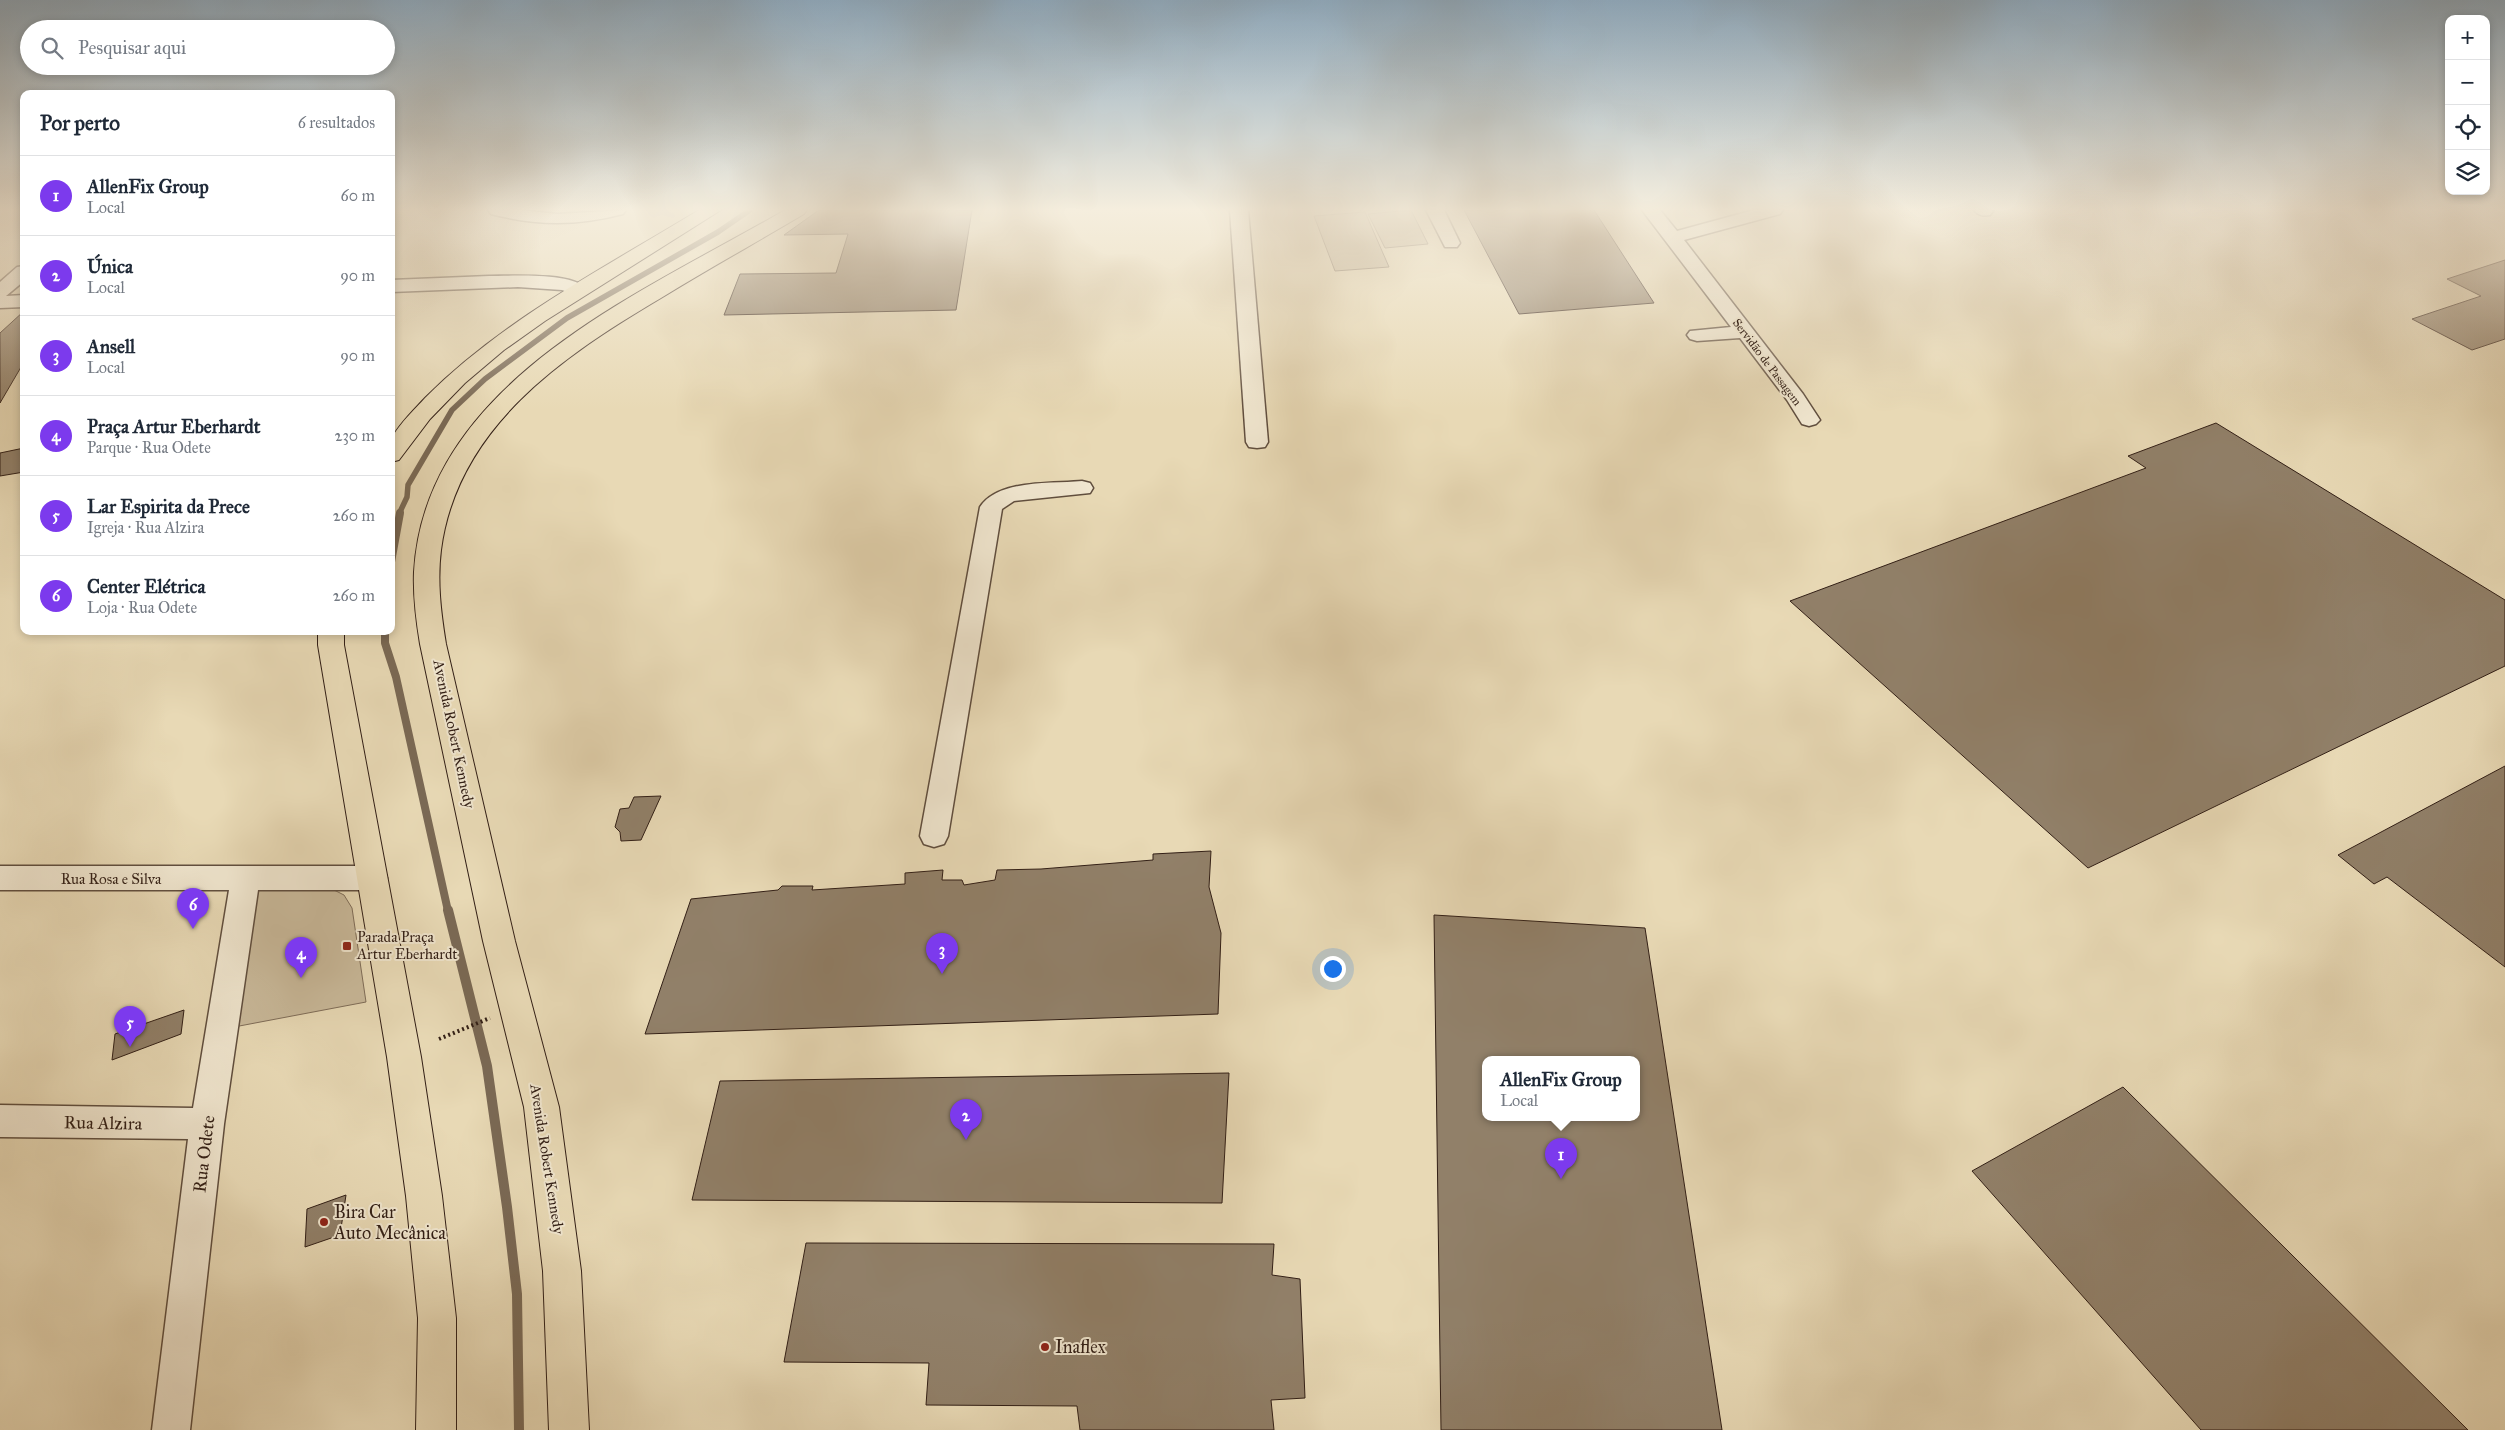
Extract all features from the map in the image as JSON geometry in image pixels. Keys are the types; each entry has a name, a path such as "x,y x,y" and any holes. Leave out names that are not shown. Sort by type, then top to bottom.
{"main road":[{"path":"395,451 424,412 459,377 509,336 601,277"},
{"name":"Avenida Robert Kennedy","path":"569,1430 569,1351 562,1258 540,1098 515,1008 481,868 442,681 427,606 429,548 448,484 460,460 481,428 504,401 537,370 572,344 684,277"},
{"path":"332,635 331,645 404,1058 424,1196 437,1318 436,1430"}],"street":[{"path":"0,292 17,277"},
{"path":"1243,277 1257,442"},
{"name":"Servidão de Passagem","path":"1702,277 1809,420"},
{"path":"395,286 533,281 562,283 578,290"},
{"path":"0,302 20,301"},
{"path":"1697,335 1745,332"},
{"path":"934,836 992,507 1002,497 1012,494 1082,488"},
{"name":"Rua Rosa e Silva","path":"0,878 372,878"},
{"name":"Rua Odete","path":"171,1430 207,1124 246,879"},
{"name":"Rua Alzira","path":"0,1121 207,1124"}],"path":[{"path":"439,1039 483,1021"}],"shaded area":[{"path":"326,886 344,895 352,908 366,1002 234,1027 248,920 259,889"}],"building":[{"path":"739,277 961,277 956,310 724,315"},
{"path":"1499,277 1637,277 1654,303 1519,314"},
{"path":"2454,277 2505,277 2505,339 2472,350 2412,319 2481,296 2447,279"},
{"path":"20,315 20,369 0,403 0,333"},
{"path":"2216,423 2505,600 2505,666 2088,868 1790,601 2146,468 2128,456"},
{"path":"20,449 20,473 0,476 0,453"},
{"path":"2505,766 2505,967 2387,877 2374,884 2338,855"},
{"path":"661,796 641,840 621,841 620,832 615,827 620,809 629,808 634,797"},
{"path":"1211,851 1209,887 1221,933 1218,1014 645,1034 691,899 778,890 782,886 813,886 812,890 905,884 905,873 943,870 942,880 962,880 964,885 995,880 997,870 1041,869 1153,860 1153,854"},
{"path":"1434,915 1645,928 1722,1430 1441,1430"},
{"path":"184,1010 181,1034 112,1060 115,1034"},
{"path":"1229,1073 1222,1203 692,1200 720,1081"},
{"path":"2123,1087 2468,1430 2201,1430 1972,1171"},
{"name":"Bira Car Auto Mecânica","path":"346,1195 340,1235 305,1247 307,1209"},
{"name":"Inaflex","path":"806,1243 1274,1244 1272,1275 1300,1279 1305,1398 1271,1400 1274,1430 1080,1430 1077,1406 926,1405 929,1363 784,1362"}],"waterway":[{"path":"399,514 407,497 408,485 452,410 485,379 567,318 639,277"},
{"path":"395,540 400,513"},
{"path":"385,635 385,643 396,677 448,911"},
{"path":"448,910 487,1066 507,1207 517,1294 519,1430"}],"place":[{"name":"Center Elétrica","path":"193,929"},
{"name":"Parada Praça Artur Eberhardt","path":"347,946"},
{"name":"Ansell","path":"942,974"},
{"name":"Praça Artur Eberhardt","path":"301,978"},
{"name":"Lar Espirita da Prece","path":"130,1047"},
{"name":"Única","path":"966,1140"},
{"name":"AllenFix Group","path":"1561,1179"},
{"name":"Bira Car Auto Mecânica","path":"324,1222"},
{"name":"Inaflex","path":"1045,1347"}]}
